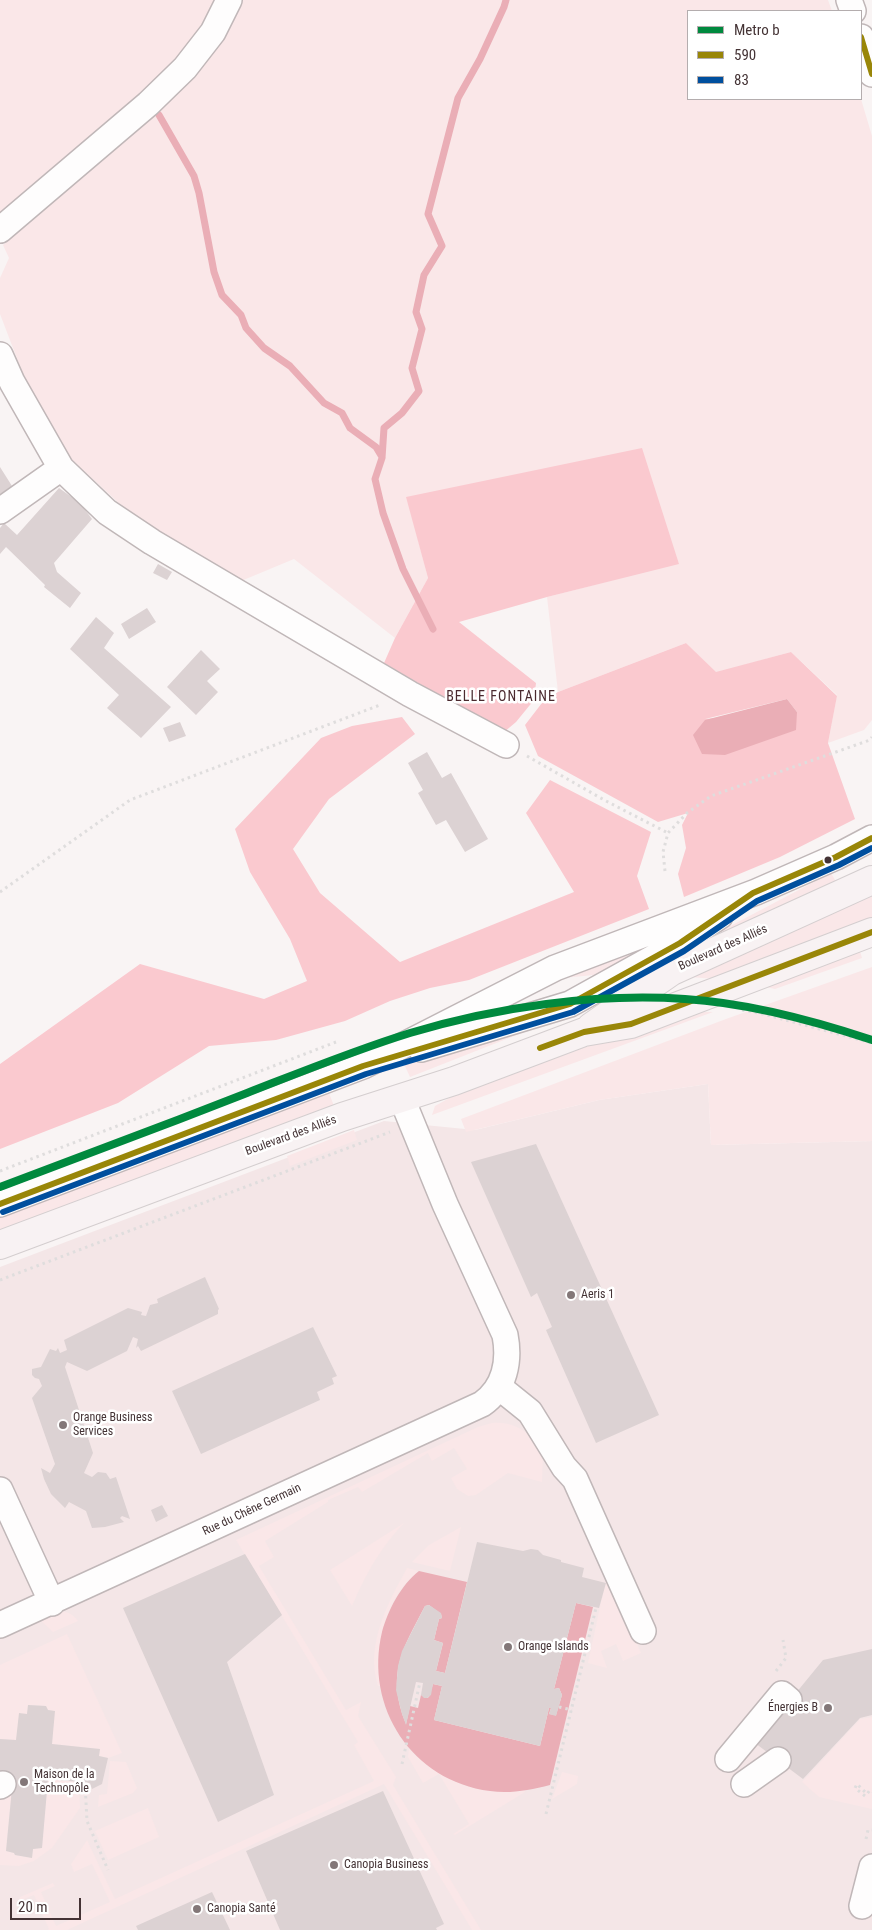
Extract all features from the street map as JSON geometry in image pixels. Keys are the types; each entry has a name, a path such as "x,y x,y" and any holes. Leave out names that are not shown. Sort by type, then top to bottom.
{"main road":[{"name":"Boulevard des Alliés","path":"584,1032 672,971 872,880"},
{"name":"Boulevard des Alliés","path":"0,1245 342,1117 402,1099 584,1032 631,1024 759,977 872,932"}],"street":[{"path":"0,230 148,104 185,68 213,32 229,0"},
{"path":"862,40 872,74"},
{"path":"0,355 12,382 61,468 107,512 152,542 410,694 506,745"},
{"path":"0,511 61,468"},
{"path":"363,1066 555,968 753,894 836,857 872,838"},
{"path":"0,1204 363,1066 570,1004 680,944 753,894"},
{"name":"Rue du Chêne Germain","path":"0,1625 52,1603 482,1404 491,1398 499,1387 507,1361 505,1335 460,1236 402,1099"},
{"path":"499,1387 530,1412 564,1467 575,1479 643,1631"},
{"path":"0,1490 52,1603"},
{"path":"728,1758 782,1694 790,1700"},
{"path":"744,1784 778,1760"},
{"path":"862,1906 872,1867"}],"path":[{"path":"0,892 130,800 410,694"},
{"path":"666,871 663,852 668,833 686,813 711,796 870,740 872,737"},
{"path":"506,745 668,833"},
{"path":"740,1010 759,1013 872,1044"},
{"path":"0,1171 336,1042"},
{"path":"546,1814 596,1608"},
{"path":"402,1764 420,1682"},
{"path":"558,1706 572,1710"},
{"path":"86,1783 88,1821 108,1870"},
{"path":"865,1796 855,1788 857,1784 867,1794 870,1790 872,1792"},
{"path":"866,1839 868,1830 872,1830"}],"shaded area":[{"path":"0,0 828,0 832,10 687,10 687,100 861,100 872,136 872,720 864,730 828,743 837,695 791,652 716,673 686,643 558,692 547,597 679,563 407,497 428,578 395,638 294,559 241,581 135,518 70,458 26,382 0,314 0,278 9,258 3,245 11,238 0,221"},
{"path":"642,448 679,564 547,597 459,622 536,683 534,700 516,722 503,733 384,663 395,638 428,578 406,497"},
{"path":"686,643 716,672 791,652 837,696 828,743 855,819 780,857 684,897 678,874 686,848 682,825 688,813 658,822 538,756 525,725 545,699 558,692","holes":["787,699 797,712 705,719"]},
{"path":"787,699 797,712 796,730 725,755 702,754 693,735 705,720"},
{"path":"402,717 415,734 329,799 293,849 320,893 400,962 574,892 526,813 550,780 651,832 637,876 649,909 469,980 430,988 390,1001 345,1021 276,1040 209,1046 118,1103 0,1149 0,1064 140,964 264,999 307,981 290,939 250,872 235,829 321,738 352,726"},
{"path":"831,873 839,887 712,946 698,943"},
{"path":"872,891 872,919 728,980 677,976"},
{"path":"653,939 657,946 594,975 552,979"},
{"path":"859,948 862,958 775,989 753,984"},
{"path":"872,967 872,1141 711,1145 708,1084 599,1100 466,1132 461,1119 726,1019"},
{"path":"682,1011 713,1012 432,1115 435,1106 451,1097"},
{"path":"575,1012 410,1077 404,1064 463,1043"},
{"path":"708,1084 711,1145 872,1141 872,1930 0,1930 0,1267 384,1121 475,1130 599,1100"},
{"path":"329,1093 334,1106 0,1233 0,1218"},
{"path":"354,1130 357,1140 290,1166 287,1156"},
{"path":"492,1423 508,1424 521,1429 543,1450 542,1482 508,1473 476,1495 468,1496 457,1489 451,1478 467,1469 454,1448 432,1461 428,1453 362,1492 358,1487 328,1500 328,1502 265,1541 274,1557 259,1566 346,1710 361,1702 358,1716 396,1777 393,1785 481,1930 472,1930 384,1784 67,1930 48,1930 34,1895 19,1901 20,1897 53,1883 55,1886 41,1892 56,1926 110,1902 92,1864 74,1872 71,1864 87,1840 115,1899 374,1781 354,1745 358,1742 236,1540 478,1427"},
{"path":"404,1523 374,1562 352,1606 330,1570"},
{"path":"461,1527 450,1571 412,1562 429,1545"},
{"path":"407,1568 419,1571 398,1594 385,1623 379,1655 380,1686 378,1686 374,1655 376,1639 386,1610"},
{"path":"419,1571 467,1582 445,1673 436,1671 443,1643 434,1640 439,1619 442,1618 441,1614 429,1605 425,1606 404,1649 399,1663 397,1691 406,1724 410,1706 418,1708 421,1695 429,1697 433,1684 442,1686 434,1720 540,1746 549,1708 551,1708 549,1714 556,1715 562,1695 559,1688 554,1689 576,1603 593,1607 550,1785 528,1790 505,1792 490,1791 462,1784 438,1772 417,1756 400,1736 388,1713 380,1687 378,1660 382,1632 388,1615 406,1583"},
{"path":"607,1574 641,1653 623,1661 616,1644 601,1651 607,1668 588,1663"},
{"path":"60,1611 70,1614 78,1621 53,1632 39,1619"},
{"path":"67,1634 122,1753 108,1758 99,1756 100,1749 52,1744 54,1711 48,1710 46,1706 28,1705 27,1714 16,1740 0,1739 0,1665"},
{"path":"872,1717 872,1809 819,1797 802,1782 860,1719"},
{"path":"409,1749 434,1770 462,1784 491,1791 524,1790 525,1792 455,1835 453,1834 469,1824 439,1774 423,1783 408,1757"},
{"path":"110,1761 126,1762 137,1788 133,1793 98,1807 99,1795 107,1794"},
{"path":"562,1772 578,1776 577,1784 552,1799"},
{"path":"48,1779 79,1782 80,1808 52,1848 34,1861 19,1866 0,1865 0,1794 12,1788 6,1851 15,1855 32,1858 33,1849 42,1848"},
{"path":"148,1808 159,1837 108,1860 95,1831"}],"building":[{"path":"0,467 12,486 0,494"},
{"path":"59,488 80,503 92,519 54,563 57,572 81,593 70,608 44,587 45,585 6,547 0,554 0,528 4,523 17,535"},
{"path":"158,564 172,572 167,580 153,573"},
{"path":"147,608 156,622 129,639 121,624"},
{"path":"96,617 114,633 104,648 171,707 141,738 107,708 119,695 70,649"},
{"path":"201,650 220,669 207,681 218,692 196,715 167,687"},
{"path":"180,722 186,736 169,742 163,728"},
{"path":"427,752 442,778 451,773 488,839 465,852 446,820 436,825 418,793 423,790 408,763"},
{"name":"Aeris 1","path":"536,1144 659,1415 596,1443 546,1330 552,1327 537,1293 531,1297 471,1162"},
{"name":"Orange Business Services","path":"205,1277 219,1309 218,1314 141,1351 138,1346 136,1348 138,1339 133,1337 127,1351 87,1371 67,1362 65,1367 93,1453 84,1473 92,1477 98,1472 106,1473 110,1479 116,1477 130,1519 122,1516 120,1518 124,1522 92,1528 86,1511 69,1502 65,1508 51,1494 44,1479 41,1468 50,1473 55,1464 32,1398 42,1386 39,1379 32,1375 32,1369 41,1367 50,1349 56,1351 58,1348 60,1353 67,1350 64,1340 128,1308 142,1312 141,1315 146,1316 150,1305 158,1303 157,1299"},
{"path":"313,1327 337,1376 332,1378 334,1384 317,1392 320,1400 201,1454 172,1391"},
{"path":"162,1505 168,1516 156,1522 151,1510"},
{"name":"Orange Islands","path":"477,1542 523,1551 538,1550 543,1555 584,1568 582,1577 606,1583 599,1608 576,1603 554,1689 559,1688 562,1695 556,1716 549,1714 551,1708 549,1708 540,1746 434,1720 442,1686 433,1684 431,1695 424,1698 421,1695 423,1683 416,1682 406,1725 402,1714 396,1690 398,1666 402,1651 425,1606 429,1605 441,1613 442,1618 439,1619 434,1640 443,1643 436,1671 445,1673"},
{"path":"245,1554 282,1615 227,1662 274,1795 218,1822 123,1608"},
{"name":"Énergies B","path":"872,1649 872,1715 860,1718 803,1779 755,1743 823,1660"},
{"name":"Maison de la Technopôle","path":"28,1705 46,1706 48,1710 55,1711 52,1744 100,1749 99,1756 108,1758 102,1784 92,1789 90,1783 48,1779 42,1848 33,1849 32,1858 15,1855 6,1851 12,1788 0,1775 0,1739 16,1740 19,1713 27,1714"},
{"name":"Canopia Business","path":"383,1791 444,1924 436,1928 437,1930 280,1930 246,1851"},
{"name":"Canopia Santé","path":"212,1892 230,1930 138,1930 136,1926"}],"waterway":[{"path":"433,629 403,569 383,513 375,479 382,458 384,428 402,413 419,391 412,368 422,329 416,312 424,275 442,246 428,214 458,98 480,59 506,0"},
{"path":"159,115 194,176 214,272 222,295 241,315 246,328 264,348 290,366 324,403 342,413 350,428 376,447 382,457"}],"metro line":[{"name":"b","path":"0,1187 369,1047 443,1024 512,1009 581,1000 616,998 709,1001 756,1008 872,1040"}],"transit line":[{"name":"590","path":"862,40 872,74"},
{"name":"590","path":"0,1204 363,1066 570,1004 680,943 753,893 836,857 872,838"},
{"name":"83","path":"3,1212 366,1074 573,1012 684,951 757,901 839,865 872,848"},
{"name":"590","path":"540,1048 584,1032 631,1024 872,932"}],"place":[{"name":"Aeris 1","path":"571,1295"},
{"name":"Orange Business Services","path":"63,1425"},
{"name":"Orange Islands","path":"508,1647"},
{"name":"Énergies B","path":"828,1708"},
{"name":"Maison de la Technopôle","path":"24,1782"},
{"name":"Canopia Business","path":"334,1865"},
{"name":"Canopia Santé","path":"197,1909"}],"district":[{"name":"BELLE FONTAINE","path":"501,697"}]}
